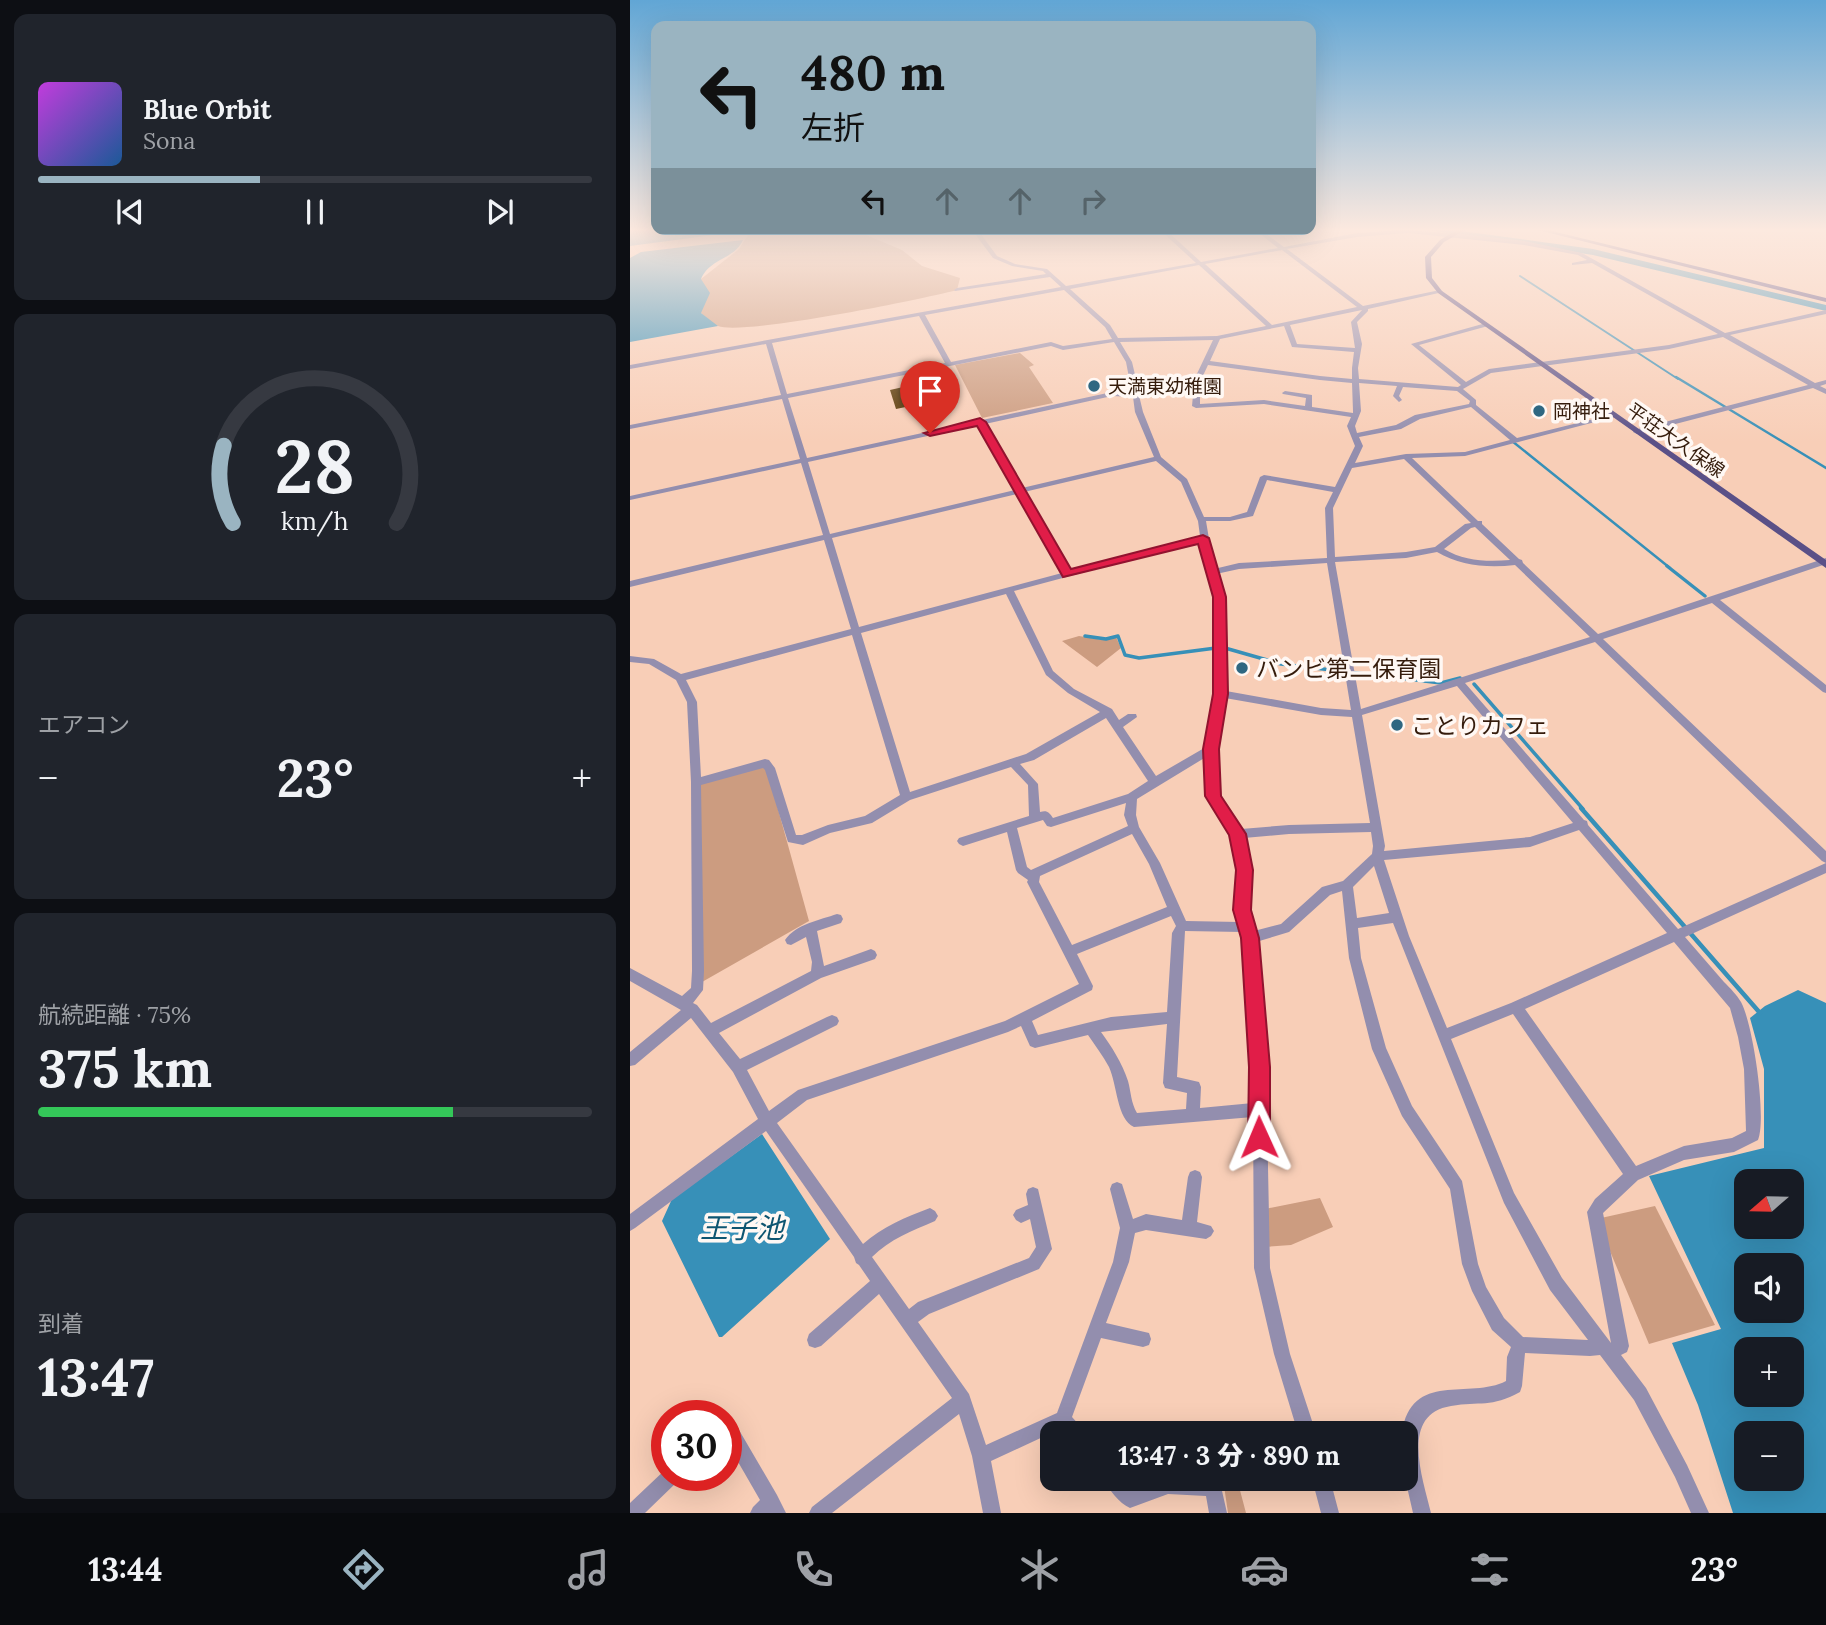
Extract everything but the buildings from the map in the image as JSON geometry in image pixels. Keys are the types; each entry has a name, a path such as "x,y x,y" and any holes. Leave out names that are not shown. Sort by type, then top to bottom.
{"main road":[{"name":"平荘大久保線","path":"1452,301 1825,562"}],"street":[{"path":"630,367 998,301"},
{"path":"1078,301 1108,326 1129,362 1135,395 1158,458 1184,481 1200,519 1219,597 1221,694 1211,749 1213,796 1238,834 1244,870 1242,910 1248,932 1259,1067 1258,1110 1265,1284 1304,1421"},
{"path":"1242,301 1270,327"},
{"path":"1352,301 1366,310 1354,322 1358,350 1354,368 1357,380 1357,411 1353,415 1351,426 1359,446 1329,508 1331,561 1375,827 1377,856 1396,917 1509,1198 1556,1284 1640,1394 1700,1513"},
{"path":"630,427 1051,344 1063,348 1116,340 1217,338 1398,301"},
{"path":"1663,301 1826,392"},
{"path":"1208,363 1357,380 1462,387 1489,372 1540,363 1639,352 1822,312"},
{"path":"921,314 949,364"},
{"path":"1286,323 1294,345 1358,350"},
{"path":"1472,405 1474,401 1462,387 1414,344 1486,326"},
{"path":"1217,338 1208,363 1197,382 1196,406 1254,401 1353,415"},
{"path":"768,342 906,797"},
{"path":"1133,385 1197,382"},
{"path":"1637,432 1826,382"},
{"path":"1399,400 1396,396 1401,384"},
{"path":"1285,393 1310,396 1308,408"},
{"path":"630,498 1112,394 1135,395"},
{"path":"1356,435 1472,405"},
{"path":"1472,405 1516,441"},
{"path":"1349,466 1406,456 1465,454 1614,416"},
{"path":"980,422 1068,574"},
{"path":"1406,456 1479,523 1594,639 1826,858"},
{"path":"630,584 1158,458"},
{"path":"1200,519 1230,519 1250,514 1264,477 1337,490"},
{"path":"1211,572 1239,566 1406,555 1438,549 1468,526 1479,523"},
{"path":"680,678 1203,538"},
{"path":"1438,549 1460,560 1489,564 1518,562"},
{"path":"1221,694 1259,698 1317,713 1355,714 1460,683 1825,562"},
{"path":"1009,590 1049,673 1071,691 1108,712 1154,782"},
{"path":"1713,599 1826,690"},
{"path":"630,659 652,661 680,678 692,702 696,782 697,990 688,1006 630,1060"},
{"path":"1347,885 1355,958 1379,1049 1407,1111 1457,1186 1470,1264 1480,1291 1498,1324 1520,1345 1605,1349 1620,1346 1595,1212 1600,1204 1633,1175 1684,1153 1734,1145 1753,1135 1754,1093 1748,1039 1736,1005 1678,934 1460,683"},
{"path":"696,782 765,763 770,768 792,839 803,840 828,829 868,820 906,797 1030,757 1108,712"},
{"path":"1118,725 1132,717"},
{"path":"964,841 1045,815 1051,823 1132,797 1211,749"},
{"path":"1013,763 1033,784 1035,818"},
{"path":"1132,797 1130,815 1134,828 1182,926"},
{"path":"1182,926 1248,932 1285,928 1326,891 1347,885 1377,856 1530,842 1583,824"},
{"path":"630,1223 803,1095 982,1035 1024,1018 1087,986 1034,878 1022,870 1012,826"},
{"path":"1238,834 1268,829 1302,831 1375,827"},
{"path":"1034,878 1035,873 1134,828"},
{"path":"1443,1036 1516,1007 1826,868"},
{"path":"1069,952 1174,910"},
{"path":"1353,924 1396,917"},
{"path":"791,940 810,928 836,919"},
{"path":"1182,926 1178,933 1170,1083 1195,1087 1193,1115"},
{"path":"810,928 818,962 817,974"},
{"path":"709,1031 817,974 871,954"},
{"path":"630,974 688,1006 738,1067 767,1121 860,1258 962,1399 981,1456 992,1513"},
{"path":"1516,1007 1633,1175"},
{"path":"1024,1018 1035,1042 1111,1023 1174,1017"},
{"path":"738,1067 832,1021"},
{"path":"1091,1029 1104,1045 1119,1076 1129,1113 1134,1120 1258,1110"},
{"path":"1188,1228 1195,1177"},
{"path":"981,1456 1063,1419 1121,1262 1128,1228 1117,1189"},
{"path":"906,1321 924,1308 1034,1264 1044,1249 1030,1206"},
{"path":"860,1258 870,1245 909,1223 930,1216"},
{"path":"1128,1228 1146,1222 1206,1231"},
{"path":"815,1340 879,1284"},
{"path":"1096,1329 1143,1339"},
{"path":"1422,1513 1413,1467 1410,1423 1418,1411 1449,1397 1500,1395 1514,1387 1515,1357 1520,1345"},
{"path":"818,1513 962,1399"},
{"path":"742,1456 769,1509"},
{"path":"632,1513 655,1491"},
{"path":"1124,1491 1130,1499 1152,1491"},
{"path":"1214,1491 1218,1513"},
{"path":"1324,1491 1330,1513"}],"shaded area":[{"path":"701,301 908,301 796,321 734,328 718,326 701,313"},
{"path":"1020,353 1034,365 1029,367 1053,403 982,418 955,365"},
{"path":"1079,636 1103,640 1116,637 1121,648 1097,667 1062,641"},
{"path":"762,765 768,773 809,921 702,982 699,783"},
{"path":"1320,1198 1333,1227 1291,1245 1264,1247 1265,1209"},
{"path":"1655,1206 1715,1325 1649,1344 1607,1244 1601,1218"},
{"path":"1225,1491 1240,1491 1246,1513 1228,1513"}],"water":[{"path":"630,301 707,301 701,313 718,326 630,342"},
{"path":"1798,990 1826,1003 1826,1513 1733,1513 1698,1405 1672,1343 1721,1329 1649,1176 1764,1148 1764,1069 1750,1018 1765,1006"},
{"name":"王子池","path":"762,1134 830,1239 719,1337 662,1221 672,1199"}],"waterway":[{"path":"1558,301 1678,379"},
{"path":"1795,301 1826,308"},
{"path":"1676,377 1826,468"},
{"path":"1512,441 1670,568"},
{"path":"1667,566 1705,596"},
{"path":"1085,636 1106,639 1118,636 1125,655 1139,658 1216,648"},
{"path":"1225,648 1281,664 1441,683 1460,678"},
{"path":"1474,684 1583,809"},
{"path":"1581,808 1760,1013"}],"place":[{"name":"天満東幼稚園","path":"1094,386"},
{"name":"岡神社","path":"1539,411"},
{"name":"バンビ第二保育園","path":"1242,668"},
{"name":"ことりカフェ","path":"1397,725"}],"route":[{"path":"930,433 980,422 1068,574 1203,538 1219,597 1221,694 1211,749 1213,796 1238,834 1244,870 1242,910 1250,938 1257,1024 1259,1137"}]}
